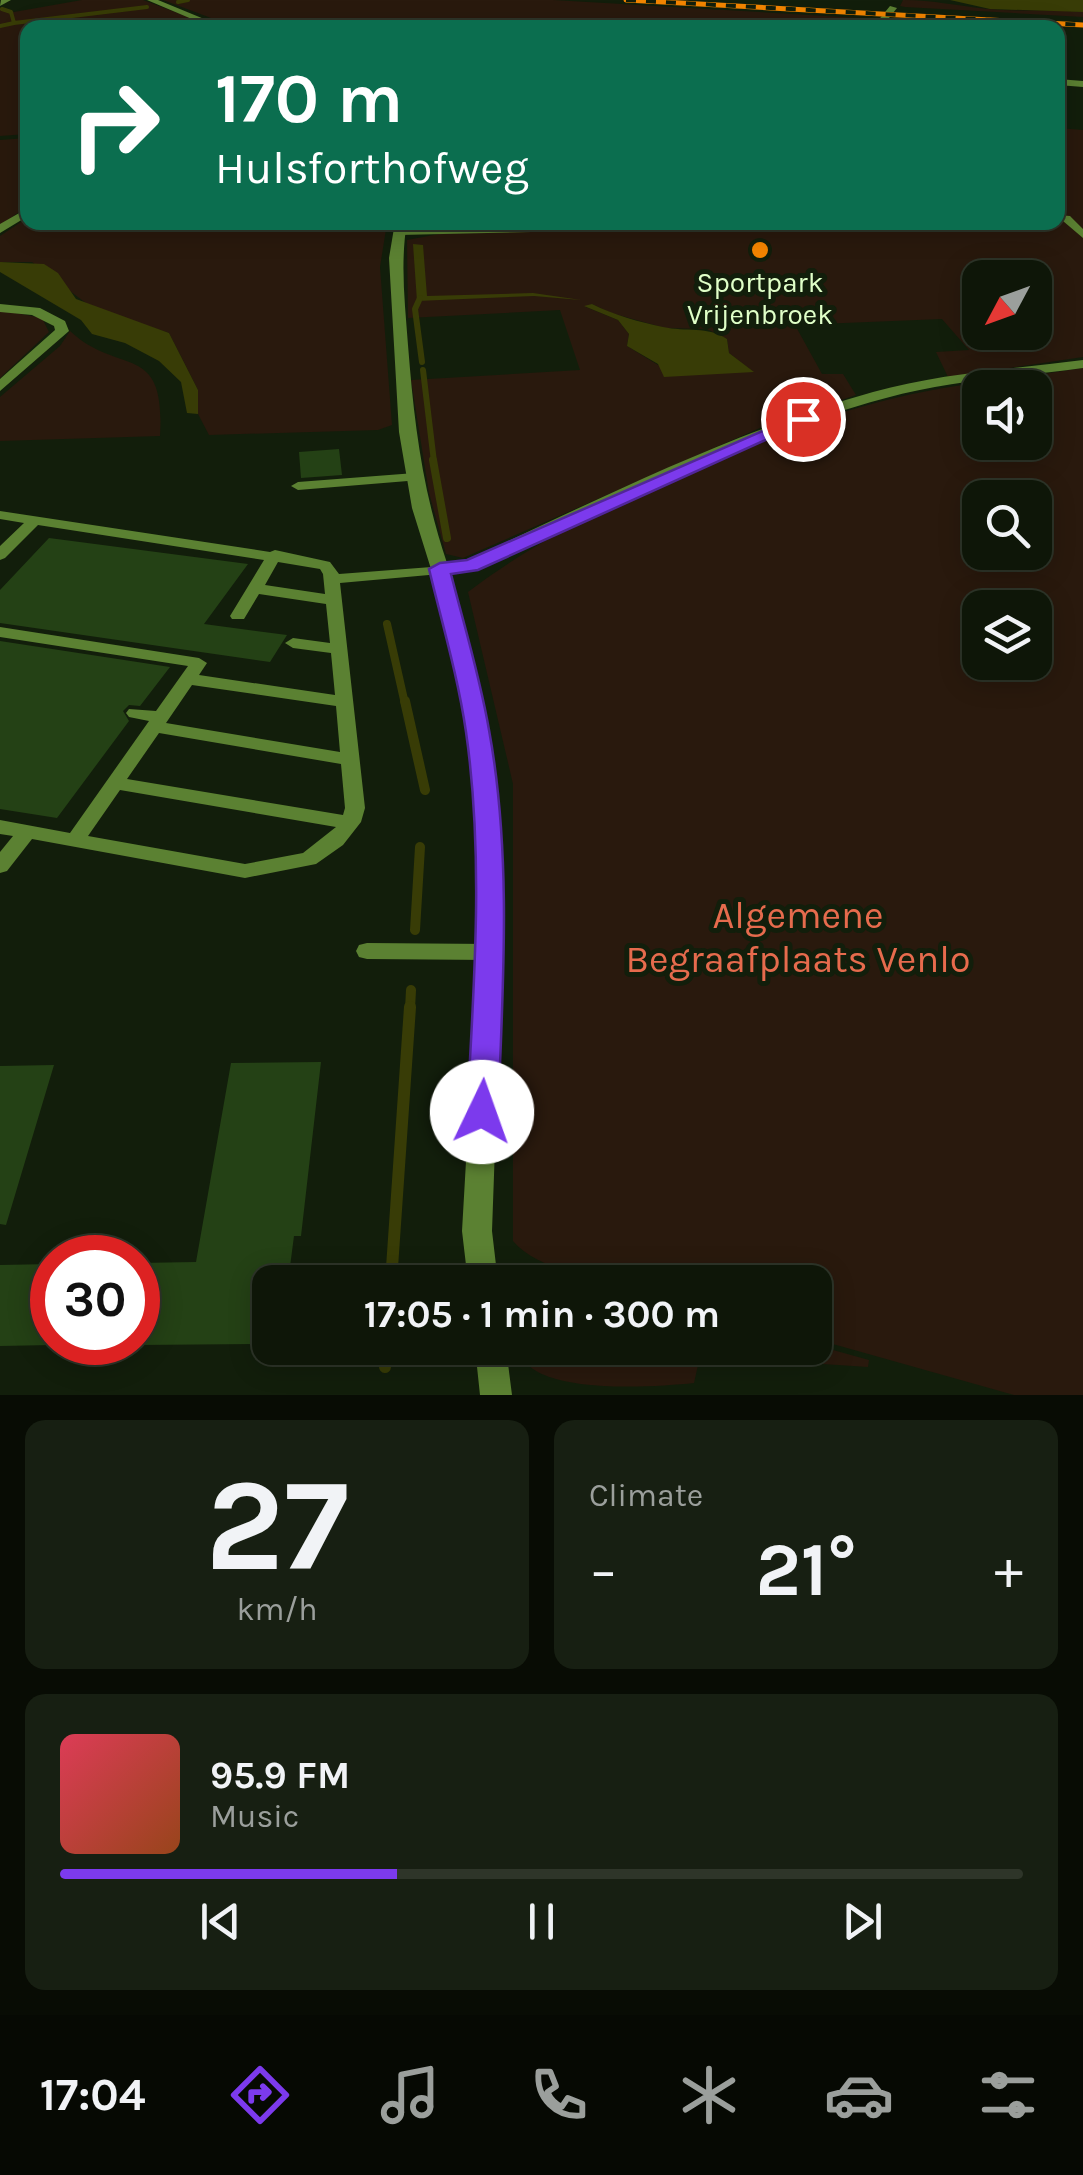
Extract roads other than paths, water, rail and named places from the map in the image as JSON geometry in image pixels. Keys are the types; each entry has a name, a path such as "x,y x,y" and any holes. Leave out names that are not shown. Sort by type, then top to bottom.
{"street":[{"path":"0,4 7,0"},
{"path":"150,0 201,20"},
{"path":"883,20 893,8"},
{"path":"400,230 396,298 415,477 478,730 487,815 490,952 477,1231 481,1265"},
{"path":"0,308 35,311 60,324 62,331 0,388"},
{"path":"440,569 470,566 644,486 833,408 885,393 1083,364"},
{"path":"492,1365 496,1395"}],"lane":[{"path":"298,486 415,477"},
{"path":"0,515 110,531 203,552 275,555 317,560 325,565 331,579 354,808 350,823 336,840 309,858 244,871 0,827"},
{"path":"0,555 35,520"},
{"path":"98,544 110,531"},
{"path":"238,616 275,555"},
{"path":"331,579 440,569"},
{"path":"252,588 333,600"},
{"path":"0,632 199,664 75,840"},
{"path":"36,656 50,640"},
{"path":"293,643 338,649"},
{"path":"188,679 344,702"},
{"path":"135,714 158,722 350,760"},
{"path":"115,783 350,823"},
{"path":"0,866 27,832"},
{"path":"367,952 490,952"}],"waterway":[{"path":"178,2 188,0"},
{"path":"39,20 147,7"},
{"path":"2,9 11,12 14,23"},
{"path":"14,23 20,22"},
{"path":"0,26 14,23"},
{"path":"420,298 415,309 422,362"},
{"path":"423,370 434,462"},
{"path":"433,460 447,538"},
{"path":"387,624 405,704"},
{"path":"405,701 425,790"},
{"path":"415,930 420,847"},
{"path":"410,1009 411,990"},
{"path":"392,1265 410,1007"}],"railway":[{"path":"626,0 992,20"},
{"path":"1065,24 1083,25"}],"place":[{"name":"Sportpark Vrijenbroek","path":"760,250"}],"park label":[{"name":"Algemene Begraafplaats Venlo","path":"798,937"}]}
